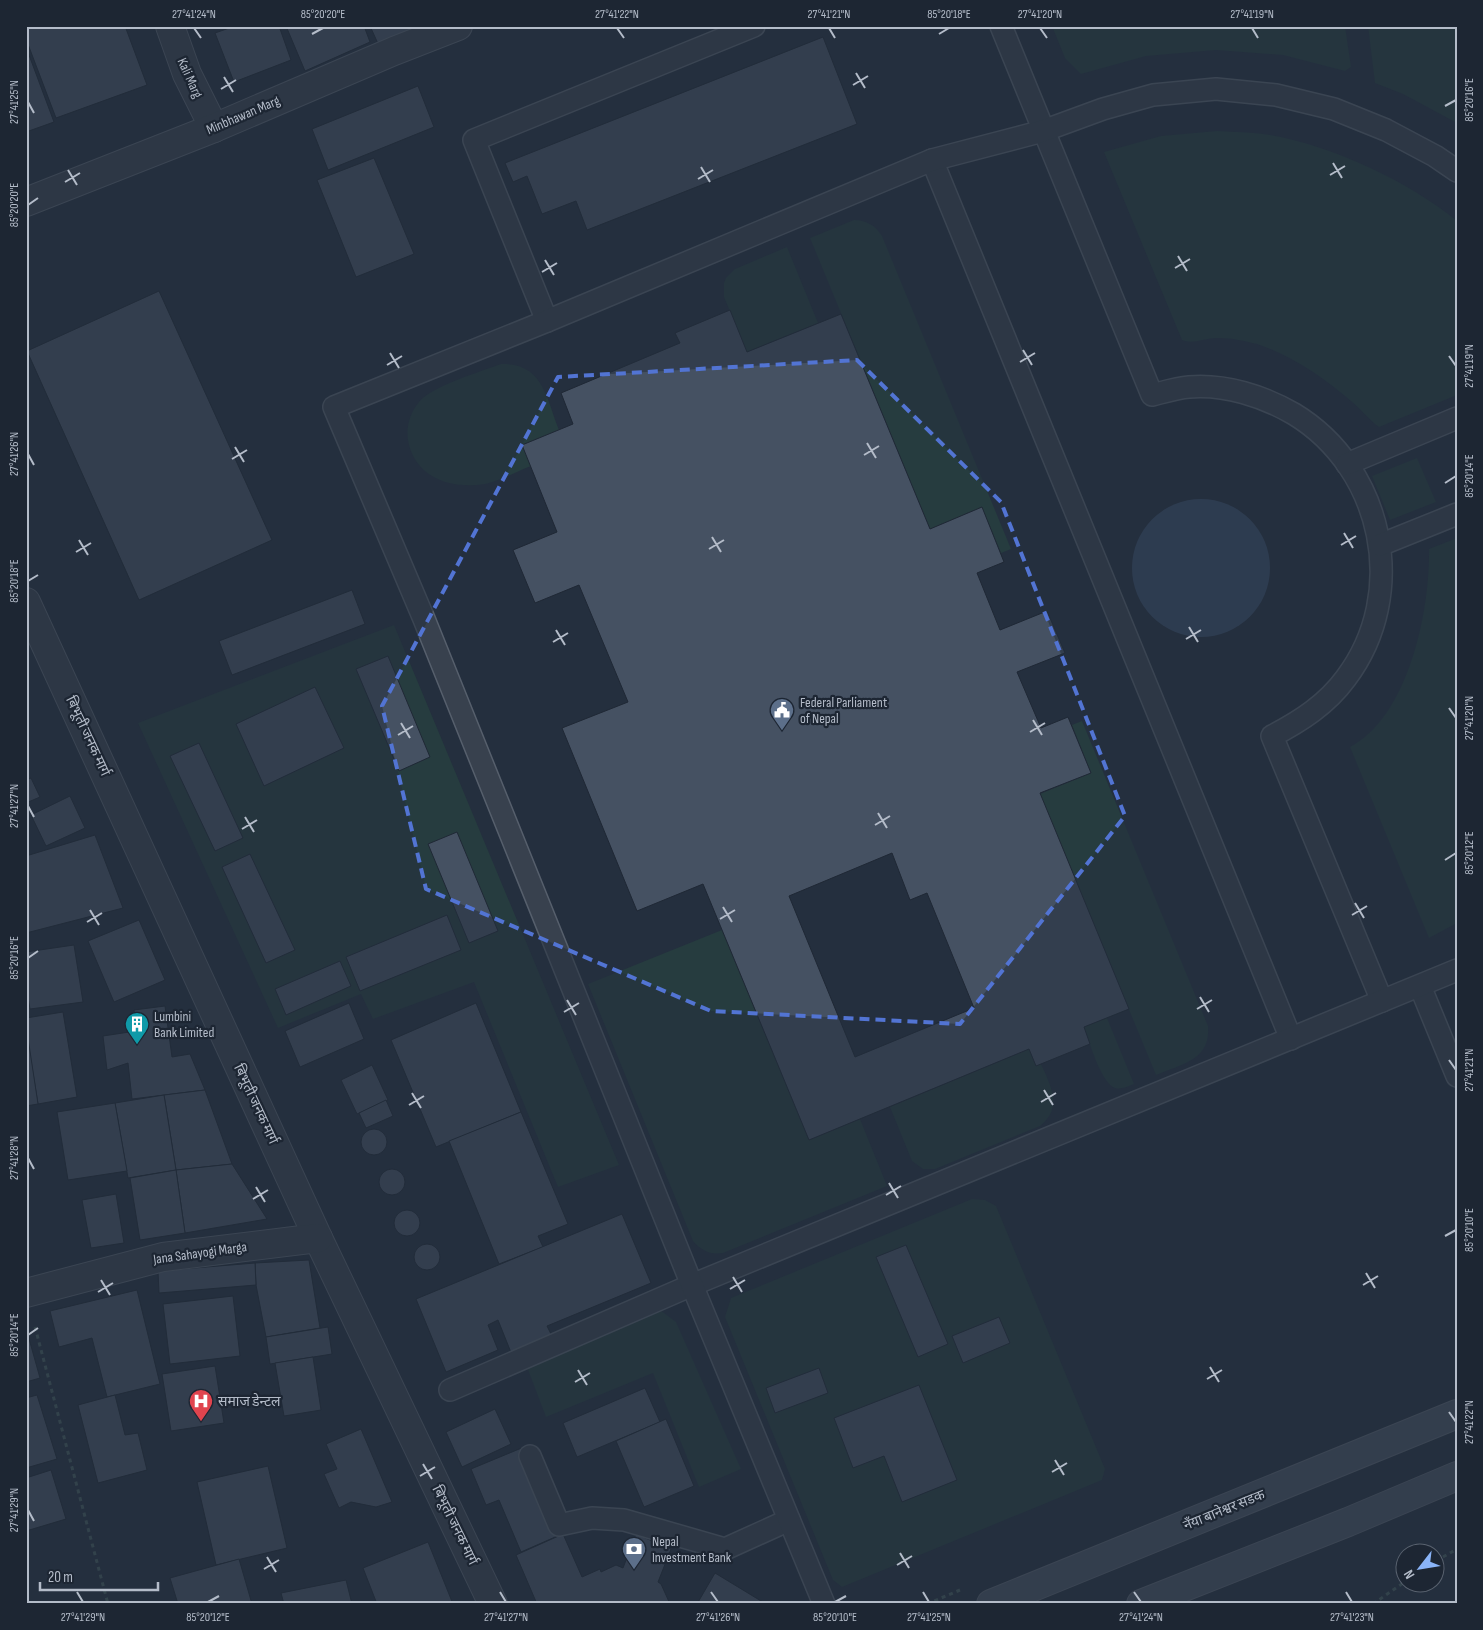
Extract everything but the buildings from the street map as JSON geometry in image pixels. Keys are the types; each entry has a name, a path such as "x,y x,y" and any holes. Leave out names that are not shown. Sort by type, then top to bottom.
{"main road":[{"name":"नँया बानेश्वर सडक","path":"991,1604 1457,1414"},
{"path":"1141,1604 1348,1522 1457,1476"}],"street":[{"name":"Kali Marg","path":"170,26 187,74 214,128"},
{"name":"Minbhawan Marg","path":"26,202 214,128 394,51 458,26"},
{"name":"बिभूती जनक मार्ग","path":"26,602 318,1238 493,1604"},
{"name":"Jana Sahayogi Marga","path":"26,1294 163,1257 318,1238"}],"lane":[{"path":"547,321 474,140 754,26"},
{"path":"1001,26 1152,395 1189,387 1221,388 1252,395 1281,407 1308,423 1332,444 1367,497 1380,545 1381,590 1374,621 1363,650 1346,678 1326,701 1301,721 1272,736 1382,1002"},
{"path":"824,1604 692,1285 424,619 334,407 547,321 932,160 1043,131 1104,109 1153,95 1216,89 1268,94 1334,109 1386,130 1457,171"},
{"path":"932,160 1291,1039"},
{"path":"1347,464 1457,418"},
{"path":"1380,545 1457,514"},
{"path":"450,1390 692,1285 1457,970"},
{"path":"1420,986 1457,1076"},
{"path":"530,1456 559,1525 592,1518 624,1520 725,1549 789,1520"}],"path":[{"path":"34,1324 108,1604"},
{"path":"1446,1555 1457,1549"},
{"path":"1373,1604 1396,1589"}],"highlighted area":[{"path":"857,360 1001,502 1125,816 960,1024 711,1011 426,889 382,706 558,377"}],"green space":[{"path":"1052,26 1345,26 1351,67 1345,71 1283,55 1216,50 1146,56 1081,74 1065,58"},
{"path":"1368,26 1457,26 1457,123 1403,94 1375,83"},
{"path":"1217,131 1270,135 1319,147 1344,156 1416,192 1457,221 1457,395 1379,427 1330,384 1282,354 1257,344 1238,340 1214,338 1191,342 1182,340 1104,152 1161,136"},
{"path":"854,220 870,224 882,236 1011,549 1001,553 982,507 930,529 810,238"},
{"path":"787,247 818,323 747,352 724,297 724,283 726,278 735,269"},
{"path":"501,364 515,365 526,369 534,376 546,394 559,430 522,445 531,466 495,481 485,484 460,485 449,483 428,474 413,457 407,434 409,422 419,402 434,390"},
{"path":"1417,458 1436,502 1390,520 1372,476"},
{"path":"1457,538 1457,923 1429,938 1350,747 1370,732 1387,712 1401,687 1412,659 1420,630 1428,574 1429,549"},
{"path":"394,625 619,1165 558,1187 474,982 373,1019 361,994 278,1028 138,723"},
{"path":"1082,721 1208,1026 1208,1037 1200,1054 1185,1064 1156,1075 1040,794 1091,773 1072,725"},
{"path":"722,930 809,1140 860,1119 887,1186 723,1253 714,1253 706,1252 693,1241 588,984"},
{"path":"1107,1018 1134,1084 1122,1088 1115,1088 1110,1085 1100,1070 1084,1027"},
{"path":"1029,1049 1036,1065 1041,1064 1053,1096 1051,1112 1040,1126 935,1169 923,1169 912,1161 890,1107"},
{"path":"972,1199 985,1200 996,1206 1105,1469 1102,1480 842,1587 833,1580 725,1317 731,1298"},
{"path":"660,1310 676,1322 741,1469 699,1487 653,1373 546,1417 527,1367"}],"water":[{"path":"1201,499 1215,500 1228,504 1240,510 1250,519 1259,529 1265,541 1269,554 1269,582 1265,595 1259,607 1250,617 1240,626 1228,632 1215,636 1201,637 1187,636 1174,632 1162,626 1152,617 1143,607 1137,595 1133,582 1132,568 1133,554 1137,541 1143,529 1152,519 1162,510 1174,504 1187,500"}],"place":[{"name":"Federal Parliament of Nepal","path":"782,731"},
{"name":"Lumbini Bank Limited","path":"137,1045"},
{"name":"समाज डेन्टल","path":"201,1422"},
{"name":"Nepal Investment Bank","path":"634,1570"}]}
